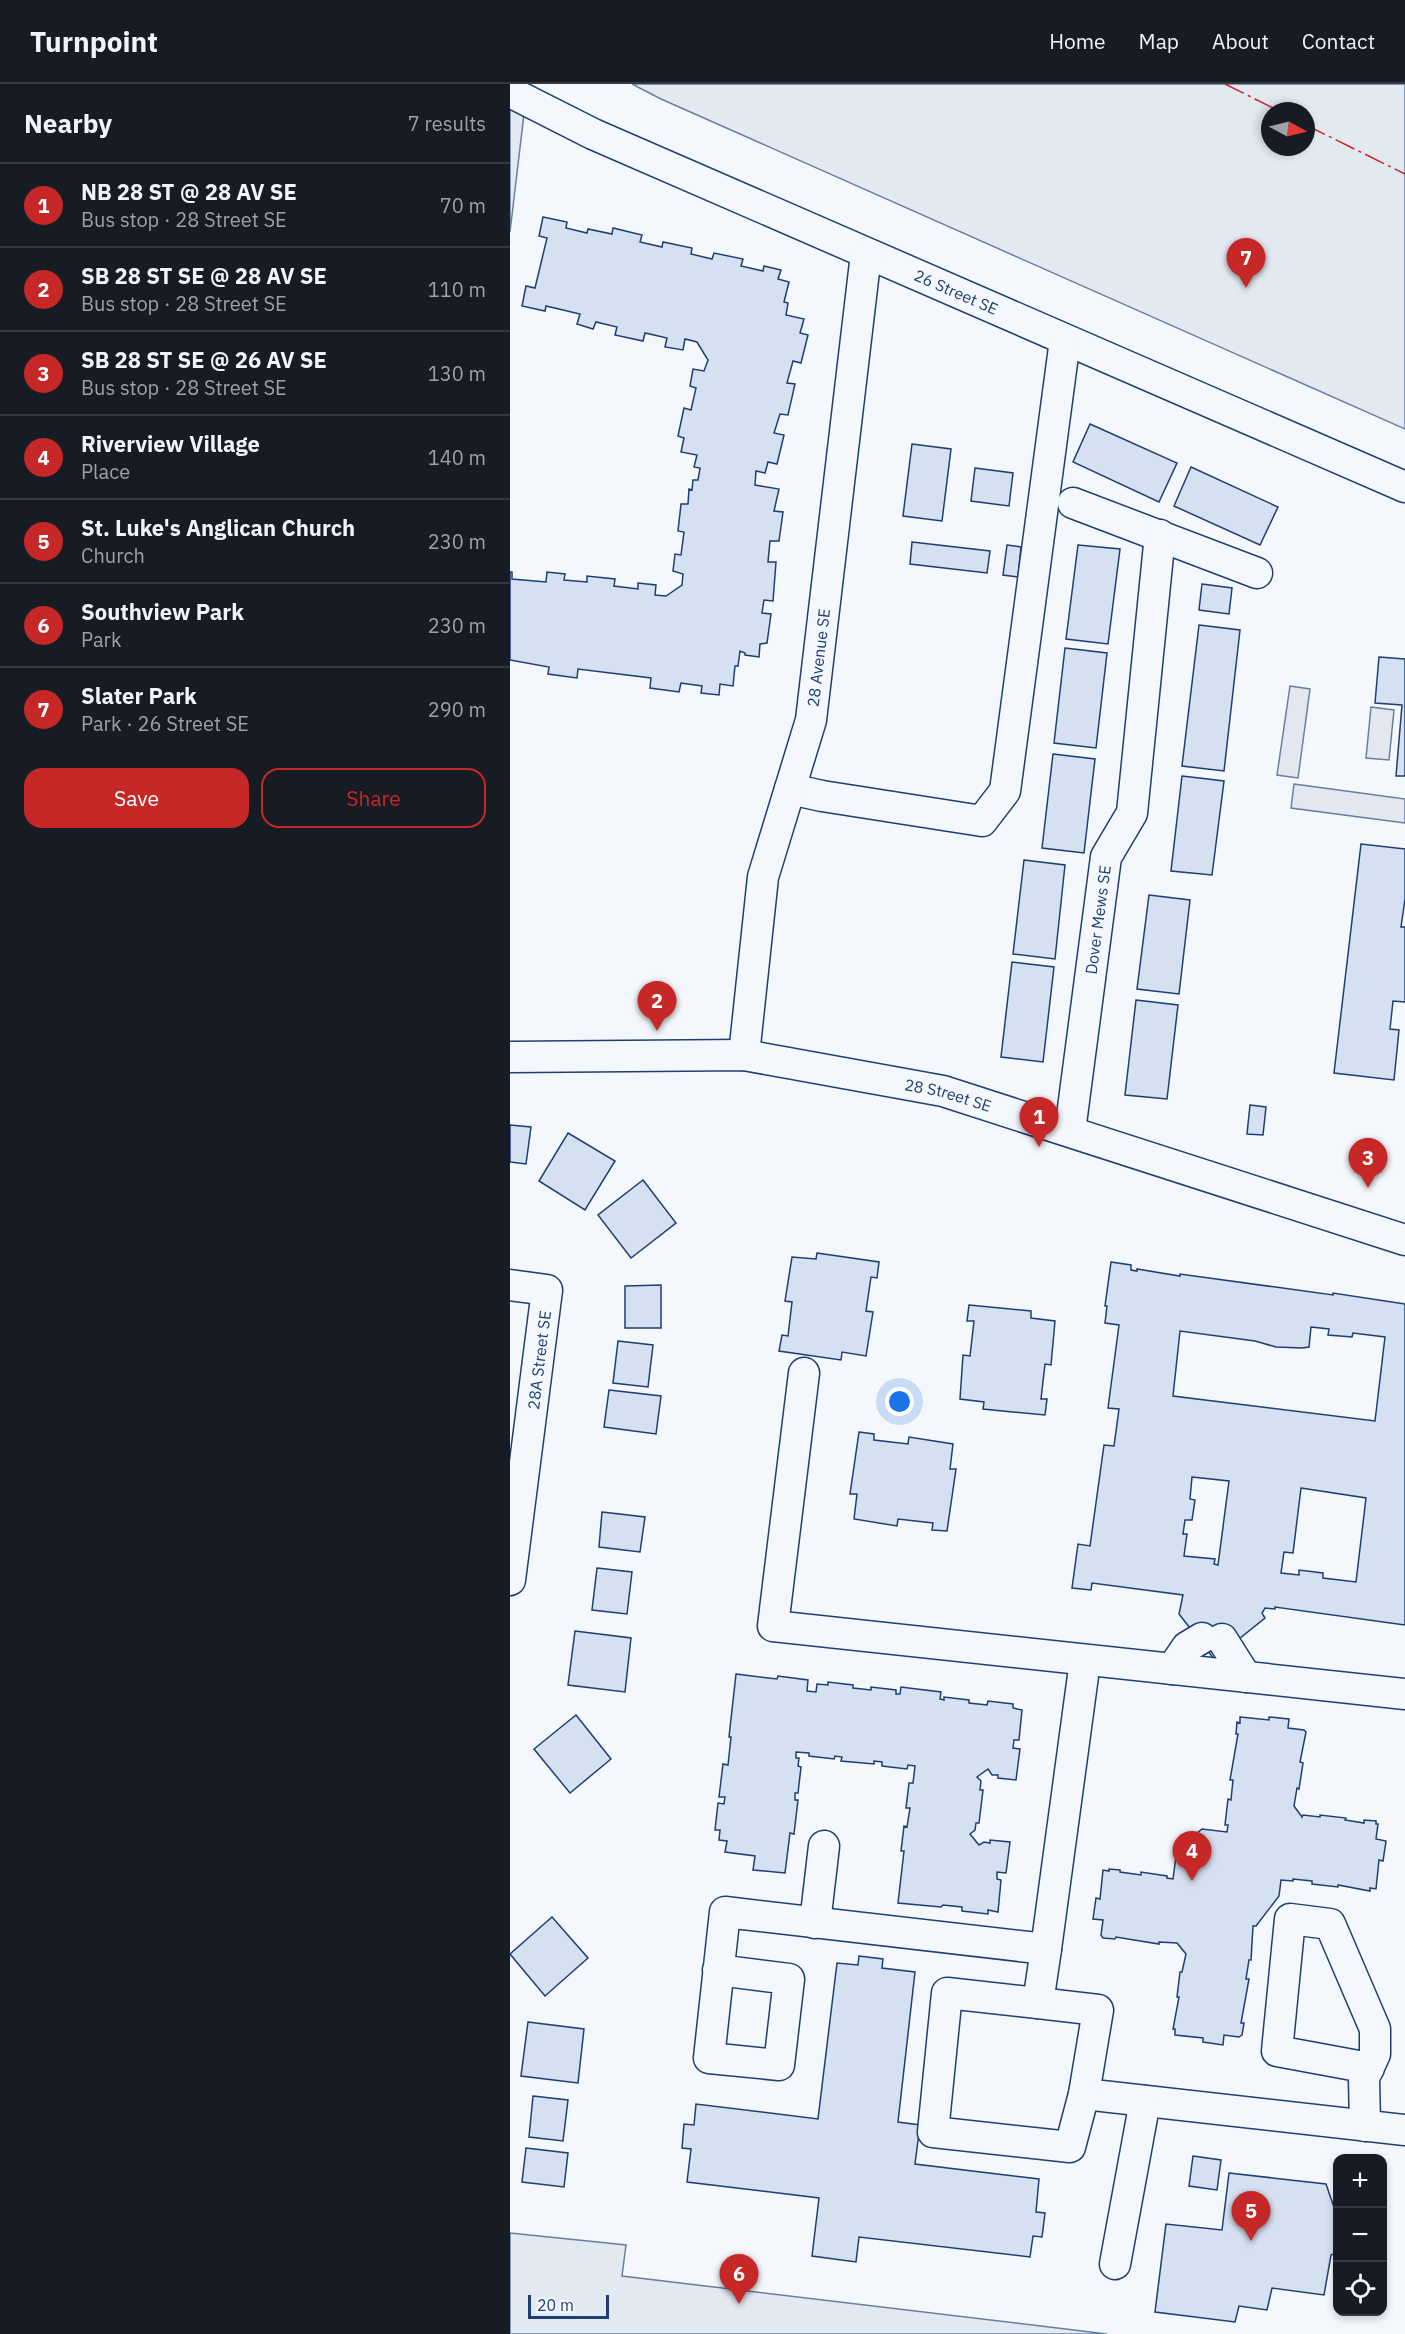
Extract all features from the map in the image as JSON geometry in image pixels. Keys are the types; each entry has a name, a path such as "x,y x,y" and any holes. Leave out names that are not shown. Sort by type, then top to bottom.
{"street":[{"name":"26 Street SE","path":"510,92 593,134 1405,487"},
{"name":"28 Avenue SE","path":"744,1055 763,877 811,720 866,254"},
{"path":"790,789 982,821 1005,791 1065,340"},
{"path":"1073,504 1257,573"},
{"name":"Dover Mews SE","path":"1070,1131 1106,857 1132,813 1160,535"},
{"name":"28 Street SE","path":"510,1057 744,1055 943,1090 1405,1240"},
{"name":"28A Street SE","path":"510,1285 547,1290 510,1580"},
{"path":"804,1373 773,1626 1405,1694"},
{"path":"1172,1669 1187,1647 1212,1639 1246,1677"},
{"path":"1038,2003 1085,1660"},
{"path":"815,1923 824,1845"},
{"path":"718,1970 725,1912 1046,1949"},
{"path":"1365,2126 1364,2078 1369,2068 1375,2054 1375,2029 1330,1924 1290,1919 1277,2051 1369,2068"},
{"path":"947,1993 1038,2003 1098,2010 1084,2094 1070,2147 933,2132 947,1993"},
{"path":"1084,2094 1405,2130"},
{"path":"1115,2264 1145,2101"}],"shaded area":[{"path":"632,84 1405,84 1405,429 661,99"},
{"path":"510,107 524,114 510,232"},
{"path":"1290,686 1310,689 1298,778 1277,775"},
{"path":"1371,707 1394,710 1389,760 1366,758"},
{"path":"1294,784 1405,799 1405,823 1291,808"},
{"path":"510,2233 626,2245 622,2276 1107,2334 510,2334"}],"building":[{"path":"543,217 567,222 566,228 587,233 588,229 612,234 613,228 642,235 640,242 662,247 663,242 692,248 691,254 712,259 714,253 743,259 741,266 763,271 764,266 781,270 778,279 789,282 784,302 788,303 786,315 804,319 800,333 808,335 801,363 793,361 787,383 795,384 788,415 780,414 774,433 784,435 777,464 768,462 765,473 756,471 755,485 779,489 774,511 783,512 779,541 770,541 768,562 776,562 773,601 764,600 762,613 771,614 767,643 760,644 759,657 745,655 740,651 738,666 735,666 733,686 720,684 719,695 701,693 702,686 681,683 679,692 650,688 651,678 578,669 577,678 548,674 549,667 510,660 510,572 512,572 512,579 546,582 547,572 565,574 564,580 587,582 587,576 615,579 614,586 638,589 638,583 656,585 655,595 666,596 682,585 683,574 673,571 675,554 681,555 684,532 678,531 681,504 688,504 689,489 692,490 693,480 698,480 700,468 694,467 697,455 681,452 684,438 678,436 684,408 691,410 696,388 690,386 693,369 704,371 708,360 697,342 685,339 683,350 665,347 667,338 645,333 643,341 615,335 617,327 596,322 593,329 577,324 580,314 546,306 545,311 522,306 526,286 535,288 547,238 539,236"},
{"path":"1090,424 1177,463 1159,502 1073,462"},
{"path":"912,444 951,449 942,521 903,516"},
{"path":"1191,467 1278,507 1260,545 1174,506"},
{"path":"975,468 1013,473 1009,506 971,501"},
{"path":"912,542 990,551 987,573 910,564"},
{"path":"1007,545 1021,547 1018,577 1003,575"},
{"path":"1078,545 1120,549 1108,644 1066,639"},
{"path":"1202,584 1232,588 1229,614 1199,610"},
{"path":"1199,625 1240,630 1224,771 1182,766"},
{"path":"1065,648 1107,653 1096,748 1054,743"},
{"path":"1379,657 1405,659 1405,776 1396,776 1402,705 1375,703"},
{"path":"1053,754 1095,759 1084,853 1042,848"},
{"path":"1182,776 1224,781 1212,875 1171,871"},
{"path":"1361,844 1405,849 1405,899 1401,927 1405,927 1405,1002 1393,1001 1390,1029 1399,1030 1394,1080 1334,1073"},
{"path":"1024,860 1065,865 1055,959 1013,954"},
{"path":"1149,895 1190,900 1179,994 1137,989"},
{"path":"1012,962 1054,967 1043,1062 1001,1057"},
{"path":"1136,1000 1178,1005 1167,1099 1125,1095"},
{"path":"1250,1105 1266,1107 1263,1135 1247,1134"},
{"path":"510,1125 531,1127 526,1164 510,1162"},
{"path":"568,1133 615,1161 585,1210 539,1181"},
{"path":"643,1180 676,1223 631,1258 598,1215"},
{"path":"817,1253 879,1262 877,1278 871,1277 866,1311 873,1312 866,1356 842,1352 841,1360 779,1351 782,1335 788,1336 792,1302 785,1301 792,1257 816,1259"},
{"path":"1111,1262 1131,1265 1131,1270 1137,1271 1137,1269 1180,1276 1180,1274 1405,1304 1405,1625 1275,1607 1275,1609 1265,1608 1262,1613 1265,1618 1214,1659 1179,1614 1183,1595 1092,1583 1091,1590 1072,1588 1078,1544 1090,1546 1104,1445 1114,1446 1119,1409 1108,1408 1119,1325 1105,1323 1107,1306 1105,1306","holes":["1311,1327 1329,1329 1328,1335 1352,1337 1353,1333 1385,1337 1375,1421 1173,1396 1180,1331 1255,1341 1276,1347 1302,1348 1309,1347","1192,1477 1229,1481 1218,1565 1214,1564 1215,1559 1184,1556 1187,1534 1183,1534 1185,1520 1192,1520 1195,1500 1190,1499","1301,1488 1366,1498 1356,1582 1323,1578 1323,1573 1299,1570 1299,1575 1281,1573 1284,1552 1293,1553"]},
{"path":"661,1285 661,1328 625,1328 625,1286"},
{"path":"969,1305 1031,1311 1031,1318 1055,1321 1051,1365 1045,1364 1041,1399 1047,1399 1045,1415 983,1409 984,1402 960,1399 963,1355 970,1356 974,1321 967,1321"},
{"path":"618,1341 653,1345 648,1387 613,1383"},
{"path":"609,1390 661,1396 656,1434 604,1427"},
{"path":"859,1432 874,1434 874,1440 908,1444 909,1437 953,1444 950,1469 956,1469 947,1531 932,1530 933,1523 898,1519 897,1526 854,1519 857,1494 850,1494"},
{"path":"602,1512 645,1517 640,1552 599,1547"},
{"path":"597,1568 632,1572 627,1614 592,1610"},
{"path":"575,1631 631,1638 625,1692 568,1685"},
{"path":"736,1674 808,1680 807,1691 816,1692 817,1684 828,1685 828,1682 853,1685 853,1688 871,1690 871,1687 896,1690 896,1694 900,1694 901,1687 941,1692 940,1699 944,1700 944,1697 987,1705 988,1701 1013,1704 1013,1708 1022,1710 1019,1740 1014,1740 1013,1748 1020,1749 1016,1780 998,1778 998,1775 992,1775 988,1769 977,1777 981,1781 980,1790 983,1790 979,1823 976,1823 975,1830 970,1834 979,1845 984,1842 990,1843 990,1840 1010,1842 1006,1873 997,1872 997,1879 1001,1880 998,1912 988,1910 988,1914 962,1911 962,1907 898,1903 904,1851 901,1851 904,1826 907,1827 910,1808 906,1808 909,1783 913,1783 915,1766 908,1765 907,1769 882,1766 882,1762 874,1761 874,1764 841,1761 842,1757 835,1756 834,1759 796,1752 796,1758 799,1758 798,1766 801,1767 798,1793 795,1793 795,1800 798,1800 794,1834 790,1833 785,1873 753,1870 755,1856 725,1852 727,1841 719,1840 720,1830 715,1830 718,1803 724,1804 725,1797 719,1797 723,1764 728,1765"},
{"path":"576,1715 611,1759 570,1793 534,1749"},
{"path":"1240,1717 1269,1720 1269,1717 1289,1719 1288,1728 1306,1732 1300,1762 1303,1763 1299,1789 1297,1788 1294,1806 1302,1817 1303,1815 1320,1817 1320,1815 1364,1823 1364,1820 1376,1821 1378,1824 1376,1839 1386,1841 1383,1861 1379,1860 1376,1889 1370,1888 1370,1891 1338,1885 1338,1887 1312,1884 1312,1881 1281,1880 1279,1896 1256,1926 1253,1926 1251,1960 1249,1960 1246,1979 1249,1979 1241,2023 1244,2023 1242,2035 1239,2037 1224,2035 1223,2045 1203,2042 1203,2038 1175,2035 1175,2029 1173,2029 1179,1997 1177,1997 1180,1972 1182,1972 1186,1954 1177,1943 1159,1942 1159,1944 1116,1937 1115,1939 1103,1938 1101,1935 1103,1920 1093,1919 1096,1898 1100,1899 1103,1870 1120,1870 1120,1872 1141,1875 1141,1872 1173,1879 1177,1849 1202,1829 1227,1832 1228,1825 1225,1825 1228,1799 1231,1800 1233,1780 1230,1780 1238,1734 1236,1734 1237,1722 1240,1723"},
{"path":"552,1917 588,1958 545,1996 510,1954"},
{"path":"859,1956 883,1959 882,1968 915,1972 898,2122 920,2125 915,2164 1039,2179 1036,2212 1045,2213 1042,2237 1033,2236 1030,2257 859,2237 856,2262 812,2256 819,2198 687,2182 691,2149 682,2148 684,2124 694,2125 696,2104 818,2119 837,1963 858,1965"},
{"path":"528,2022 584,2029 578,2083 521,2076"},
{"path":"533,2096 568,2100 563,2141 529,2137"},
{"path":"526,2148 568,2153 564,2187 522,2182"},
{"path":"1193,2156 1221,2160 1217,2190 1189,2186"},
{"path":"1229,2173 1326,2184 1333,2204 1333,2254 1324,2295 1272,2288 1267,2310 1239,2306 1235,2322 1155,2312 1166,2224 1222,2230"}],"power":[{"path":"1225,84 1261,102"},
{"path":"1315,129 1405,174"}],"place":[{"name":"Slater Park","path":"1246,288"},
{"name":"SB 28 ST SE @ 28 AV SE","path":"657,1031"},
{"name":"NB 28 ST @ 28 AV SE","path":"1039,1147"},
{"name":"SB 28 ST SE @ 26 AV SE","path":"1368,1188"},
{"name":"Riverview Village","path":"1192,1881"},
{"name":"St. Luke's Anglican Church","path":"1251,2241"},
{"name":"Southview Park","path":"739,2304"}]}
